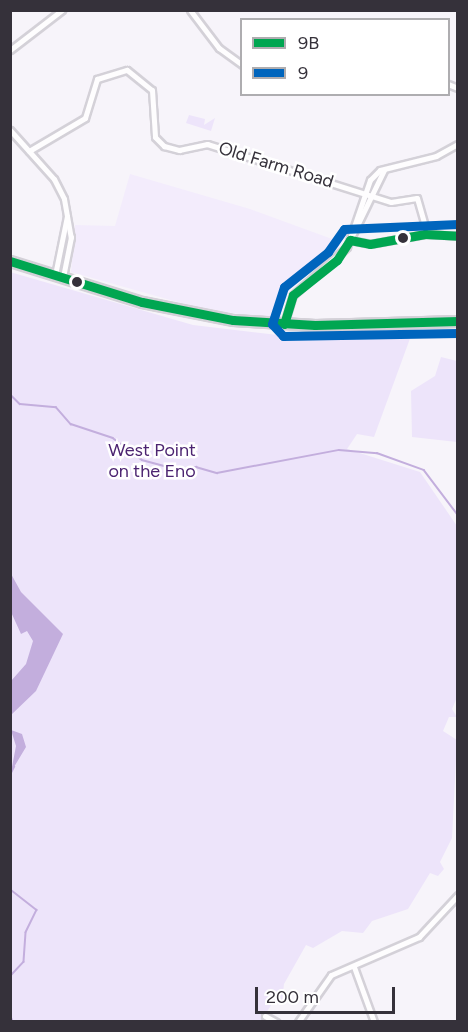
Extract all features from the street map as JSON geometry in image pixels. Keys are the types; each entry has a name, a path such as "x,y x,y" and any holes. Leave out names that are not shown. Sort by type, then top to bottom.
{"highway":[{"path":"10,261 167,308 284,324 458,321"}],"street":[{"path":"10,50 62,10"},
{"path":"190,10 219,48 240,64"},
{"name":"Old Farm Road","path":"29,151 56,130 82,120 97,79 127,70 152,90 155,137 164,146 179,150 207,144 391,202 421,200 427,234"},
{"path":"10,130 54,179 68,214 71,244 59,276"},
{"path":"350,240 362,193 384,170 436,156 458,144"},
{"path":"284,324 293,294 337,260 350,240 357,234 369,195 384,170"},
{"path":"350,240 370,244 427,234 458,236"},
{"path":"298,1022 322,982 419,937 458,896"},
{"path":"354,967 374,1022"},
{"path":"266,1016 276,1022"}],"shaded area":[{"path":"130,174 250,209 343,243 286,293 273,319 199,308 71,272 75,225 115,226"},
{"path":"10,572 21,592 63,634 36,691 11,715 11,681 26,664 33,641 27,631 21,634 11,612"},
{"path":"11,730 22,734 26,747 11,772 16,746"}],"green space":[{"path":"189,115 205,119 204,125 215,118 211,131 186,123"},
{"name":"West Point on the Eno","path":"10,272 193,325 295,337 412,333 374,437 357,434 347,449 420,472 457,526 458,695 452,709 457,717 449,717 443,731 457,740 452,838 440,862 444,869 438,876 430,873 408,909 372,921 363,933 342,931 313,948 306,945 284,984 282,1001 275,999 261,1021 11,1021"},
{"path":"441,357 457,361 457,442 412,437 411,391 435,376"}],"waterway":[{"path":"10,394 20,404 56,407 71,424 113,438 142,460 183,471 196,467 217,473 339,450 377,453 424,470 458,515"},
{"path":"10,775 14,767"},
{"path":"10,889 37,910 26,933 24,962 10,977"},
{"path":"10,1014 13,1022"}],"transit line":[{"name":"9","path":"458,224 344,229 328,252 284,287 272,324 283,336 458,333"},
{"name":"9B","path":"284,324 293,295 337,260 350,240 370,244 425,234 458,236"},
{"name":"9B","path":"10,261 142,302 233,320 315,325 458,321"}]}
